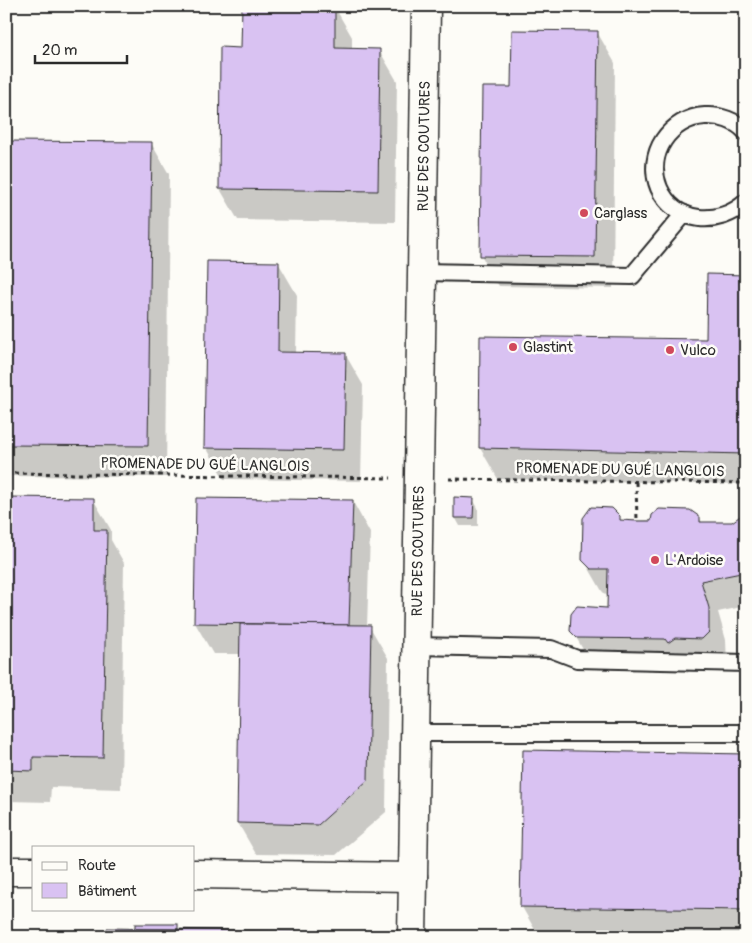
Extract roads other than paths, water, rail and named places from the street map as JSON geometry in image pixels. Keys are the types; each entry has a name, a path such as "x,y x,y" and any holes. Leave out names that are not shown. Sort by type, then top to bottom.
{"street":[{"name":"RUE DES COUTURES","path":"412,937 426,6"},
{"path":"6,871 32,871"},
{"path":"195,874 413,877"}],"lane":[{"path":"746,132 730,120 713,116 695,117 678,124 665,136 657,153 655,170 659,188 669,203 684,214 700,219 716,219 731,213 746,202"},
{"path":"421,272 632,276 684,214"},
{"path":"417,646 551,649 577,659 746,663"},
{"path":"415,733 746,734"}],"place":[{"name":"Carglass","path":"584,213"},
{"name":"Glastint","path":"513,347"},
{"name":"Vulco","path":"670,350"},
{"name":"L'Ardoise","path":"655,560"}]}
